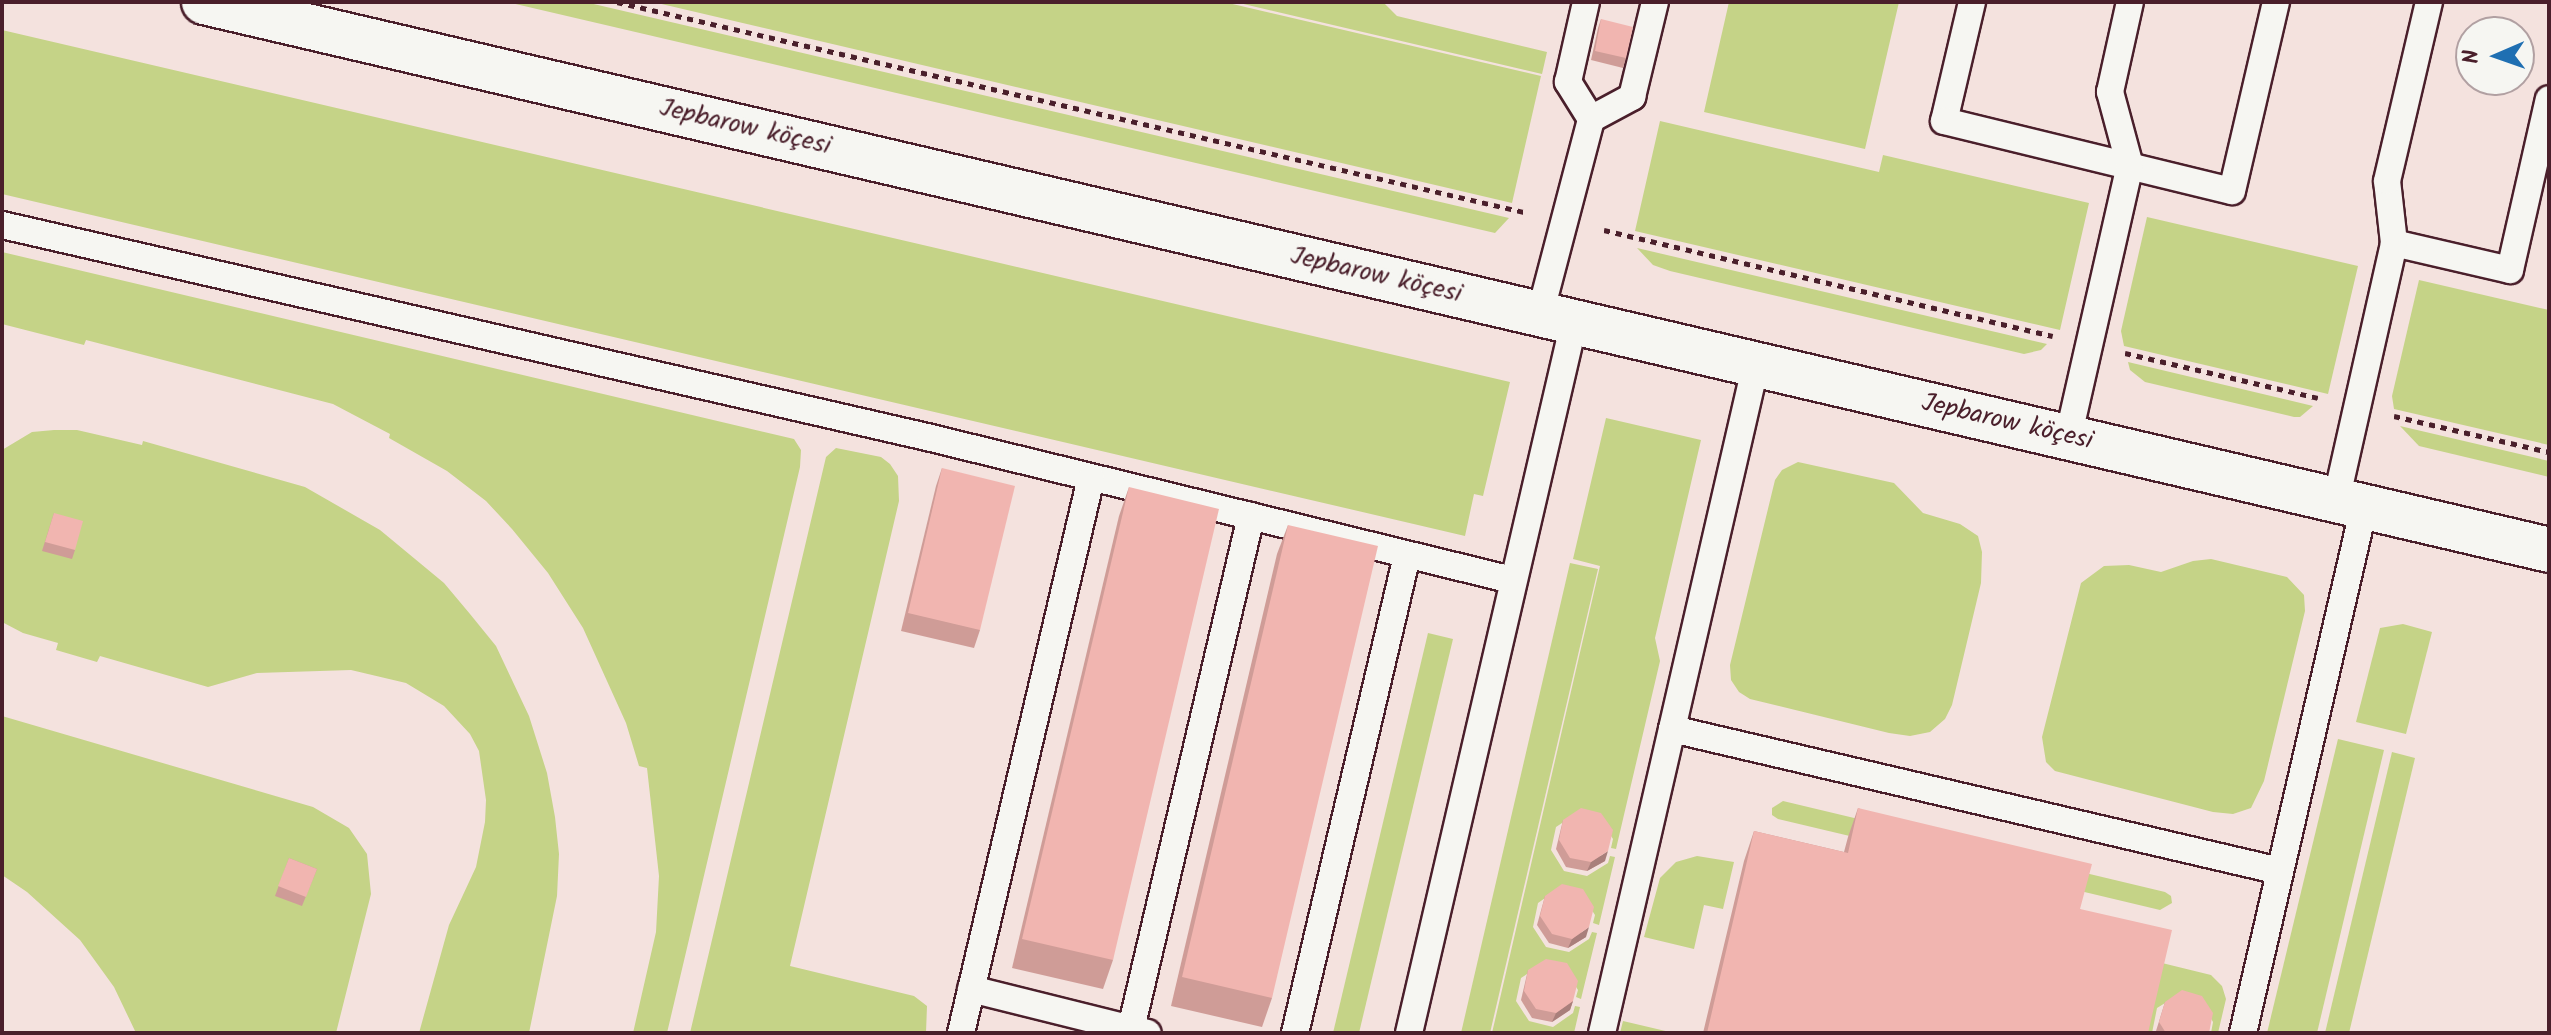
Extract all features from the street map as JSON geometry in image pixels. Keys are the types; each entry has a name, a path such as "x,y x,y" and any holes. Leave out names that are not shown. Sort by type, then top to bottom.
{"street":[{"name":"Jepbarow köçesi","path":"204,2 2549,550"}],"lane":[{"path":"1409,1033 1512,580 1557,318 1591,119 1568,82 1586,2"},
{"path":"1591,119 1632,97 1655,2"},
{"path":"1972,2 1944,121 2232,191 2276,2"},
{"path":"2068,438 2130,166 2110,92 2130,2"},
{"path":"2243,1033 2280,871 2350,504 2394,243 2387,181 2429,2"},
{"path":"2394,243 2510,270 2549,99"},
{"path":"2,225 1091,478 1512,580"},
{"path":"1602,1033 1756,364"},
{"path":"961,1033 1091,478"},
{"path":"971,989 1140,1031 1251,516"},
{"path":"1295,1033 1407,555"},
{"path":"1672,729 2280,871"}],"green space":[{"path":"507,2 585,2 1509,218 1495,233"},
{"path":"653,2 1224,2 1541,76 1512,203"},
{"path":"1235,2 1383,2 1397,16 1547,52 1542,74"},
{"path":"1729,2 1899,2 1865,149 1704,112"},
{"path":"2,30 1510,382 1483,496 1474,494 1465,536 2,194"},
{"path":"1660,121 1879,172 1883,155 2089,203 2060,330 1635,231"},
{"path":"2147,217 2358,266 2328,394 2124,346 2121,331"},
{"path":"1637,248 2047,344 2041,350 2024,354 1670,271 1653,265"},
{"path":"2,252 794,439 801,450 800,467 667,1033 633,1033 656,932 659,876 647,768 639,766 626,723 583,628 548,573 512,529 486,501 447,471 389,438 390,434 333,404 86,340 84,345 2,324"},
{"path":"2419,280 2549,310 2549,445 2394,409 2392,396"},
{"path":"2128,362 2313,406 2300,417 2294,417 2145,382 2130,370"},
{"path":"1606,418 1701,440 1655,638 1660,661 1616,849 1611,848 1613,839 1600,819 1577,813 1556,827 1551,850 1564,871 1587,876 1608,863 1610,856 1615,857 1599,925 1593,923 1595,915 1582,895 1558,889 1538,903 1533,927 1546,947 1569,952 1589,939 1592,932 1597,933 1581,999 1576,997 1578,990 1565,969 1542,964 1521,978 1516,1001 1529,1021 1553,1027 1573,1013 1575,1006 1580,1007 1574,1033 1492,1033 1600,566 1573,559"},
{"path":"2400,426 2549,461 2549,477 2419,446"},
{"path":"77,430 142,445 143,441 305,487 380,530 444,583 496,646 529,716 547,773 559,854 557,896 529,1033 419,1033 449,925 476,867 485,822 486,800 479,751 470,734 444,706 406,683 351,670 257,673 208,687 100,656 97,662 56,650 58,643 23,633 2,622 2,450 32,432"},
{"path":"836,448 881,457 890,464 898,476 899,501 790,966 914,996 927,1006 926,1033 690,1033 826,457"},
{"path":"1798,462 1894,483 1923,513 1960,524 1978,536 1982,552 1981,583 1952,705 1945,719 1930,732 1910,736 1889,733 1750,699 1739,692 1731,680 1730,665 1775,480 1782,470"},
{"path":"2211,559 2287,577 2304,595 2305,611 2264,781 2251,808 2233,814 2213,812 2055,771 2046,762 2042,737 2081,583 2104,566 2129,565 2161,572 2193,561"},
{"path":"1570,563 1598,569 1490,1033 1461,1033"},
{"path":"2403,624 2432,632 2406,734 2356,722 2380,628"},
{"path":"1428,633 1453,639 1359,1033 1333,1033"},
{"path":"2,716 313,807 349,828 367,854 371,894 336,1033 136,1033 114,987 80,940 27,892 2,875"},
{"path":"2338,739 2384,750 2317,1033 2267,1033"},
{"path":"2392,752 2415,758 2349,1033 2325,1033"},
{"path":"1783,801 1917,833 1913,851 1778,819 1772,815 1772,808"},
{"path":"1697,856 1734,862 1723,909 1704,905 1694,949 1644,937 1660,878 1676,862"},
{"path":"2031,860 2165,892 2171,896 2172,903 2160,910 2026,878"},
{"path":"2162,963 2211,975 2222,986 2226,999 2218,1033 2211,1033 2213,1022 2201,1001 2178,995 2157,1008 2152,1033 2145,1033"},
{"path":"1623,1021 1674,1033 1620,1033"}],"building":[{"path":"1601,19 1633,27 1626,58 1595,51"},
{"path":"942,468 1015,486 980,630 908,613"},
{"path":"1129,487 1219,509 1113,960 1022,939"},
{"path":"54,513 83,521 75,550 45,542"},
{"path":"1288,525 1378,546 1272,998 1182,977"},
{"path":"1581,808 1601,813 1613,830 1608,851 1591,862 1570,858 1559,840 1563,820"},
{"path":"1858,808 2092,864 2080,909 2172,930 2148,1033 1707,1033 1754,831 1848,853"},
{"path":"289,858 317,869 306,897 278,886"},
{"path":"1562,884 1583,889 1594,907 1589,927 1572,939 1552,934 1540,916 1545,896"},
{"path":"1546,959 1567,963 1578,981 1573,1001 1556,1013 1536,1009 1524,991 1528,970"},
{"path":"2182,990 2202,996 2213,1013 2209,1033 2166,1033 2159,1022 2165,1002"}]}
